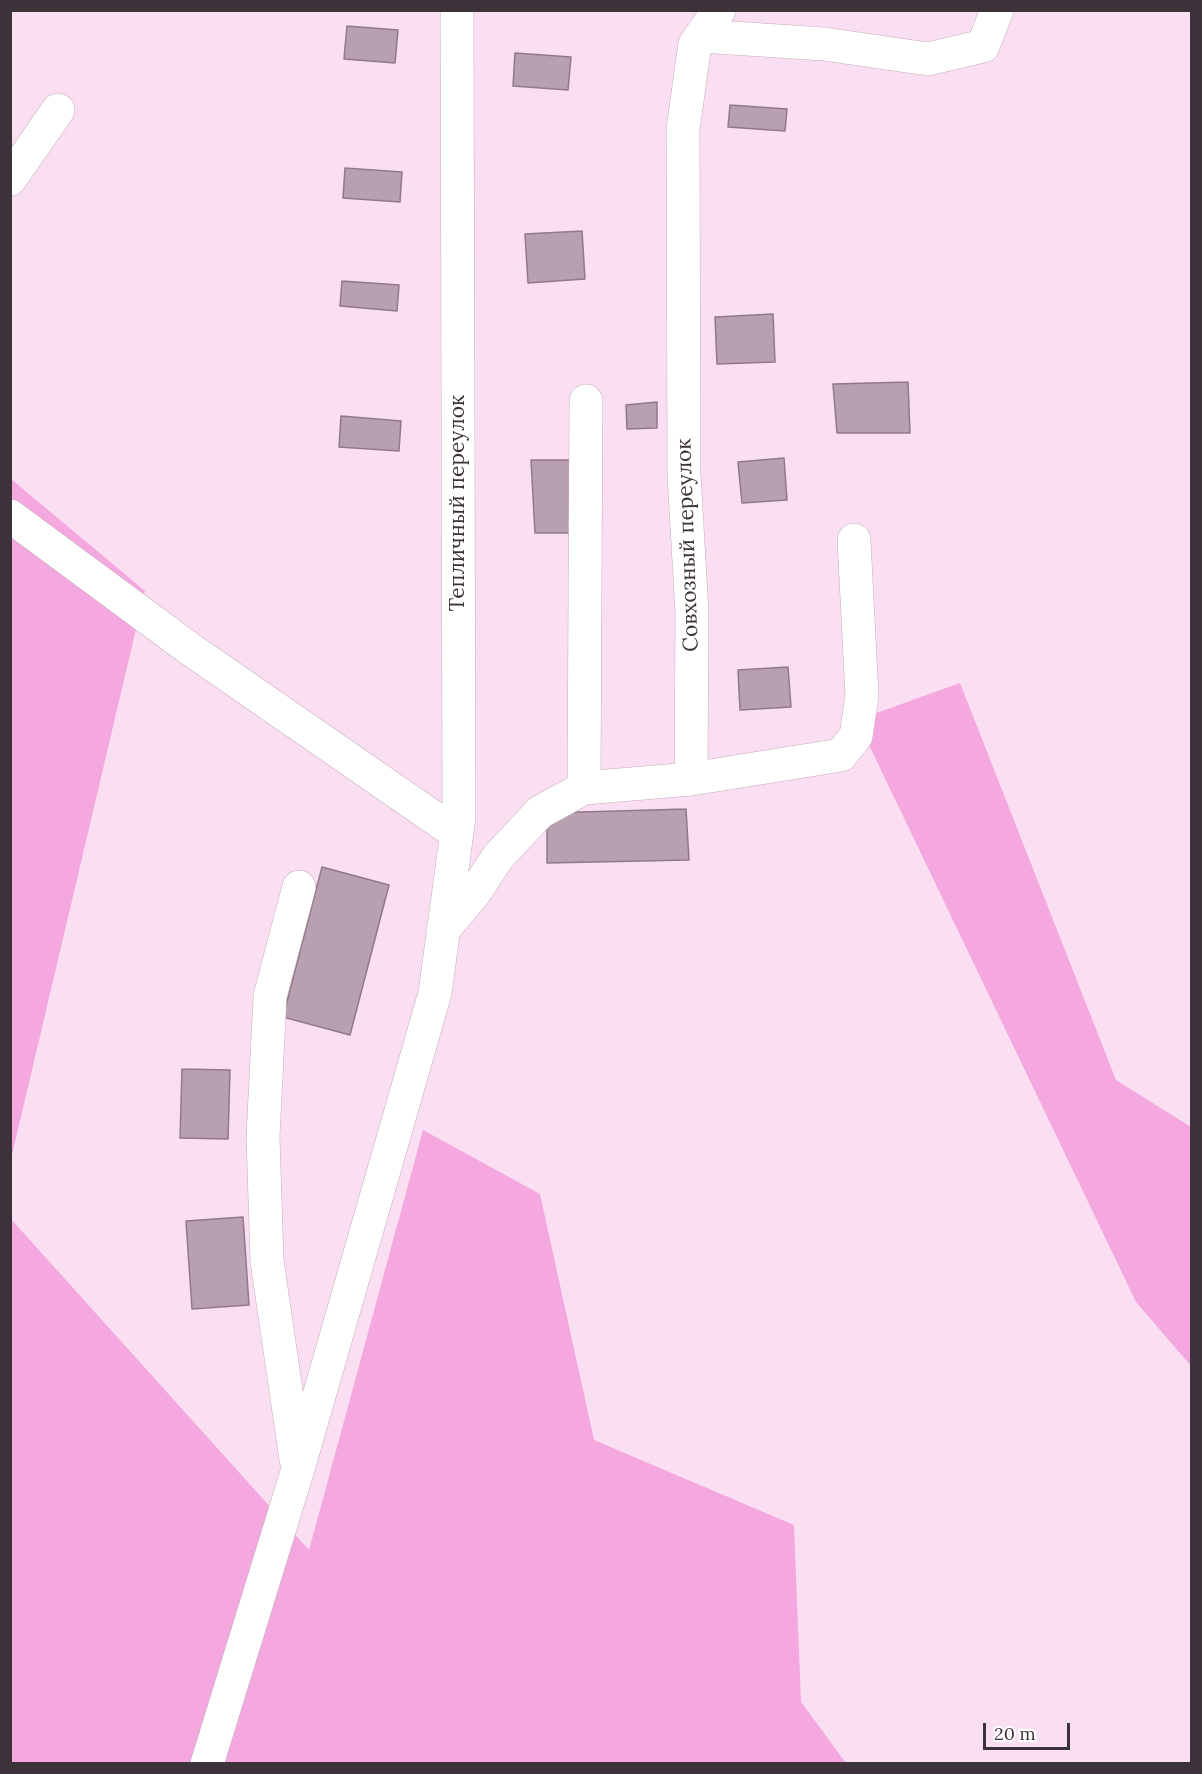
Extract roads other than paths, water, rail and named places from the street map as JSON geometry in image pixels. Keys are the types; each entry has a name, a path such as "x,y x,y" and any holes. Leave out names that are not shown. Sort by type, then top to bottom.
{"street":[{"name":"Тепличный переулок","path":"207,1764 298,1469 435,993 444,930 459,817 457,10"},
{"path":"710,23 824,44 928,59 983,46 998,10"},
{"name":"Совхозный переулок","path":"691,779 692,613 684,463 683,129 695,44 710,23"},
{"path":"10,179 58,110"},
{"path":"585,788 586,401"},
{"path":"10,516 190,649 456,833"},
{"path":"444,930 475,892 498,856 540,812 585,788 691,779 841,755 856,736 862,696 854,540"},
{"path":"298,1469 267,1261 263,1137 270,996 299,887"}]}
